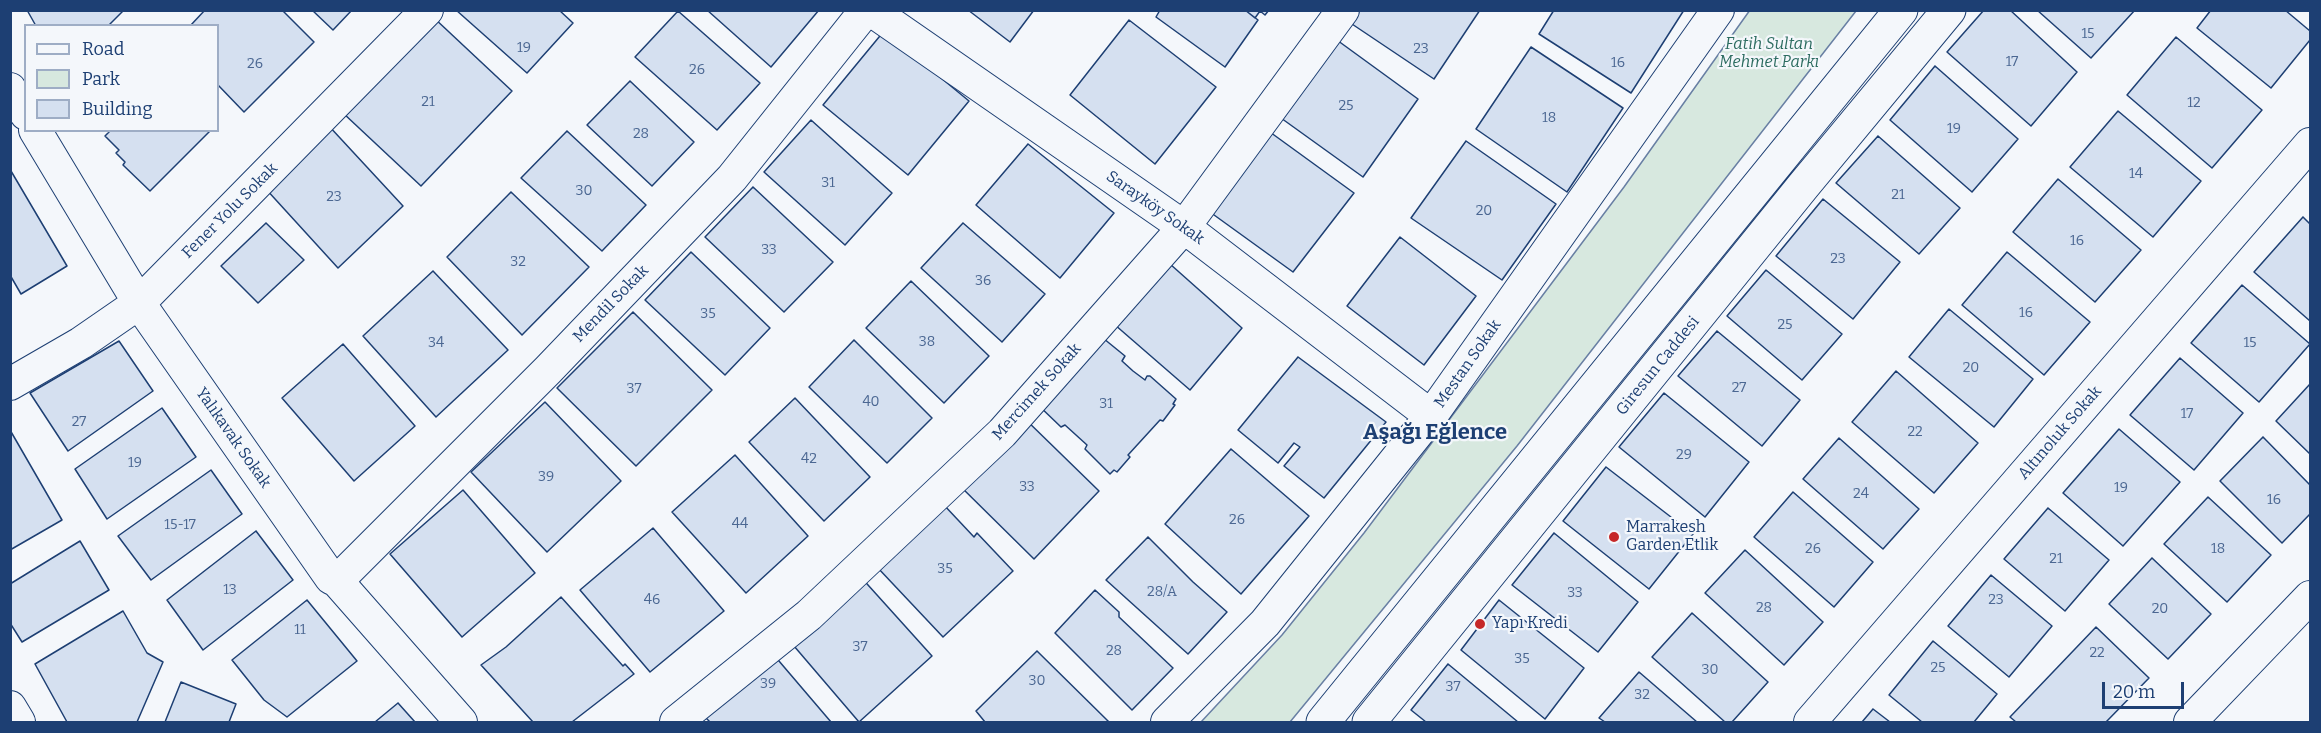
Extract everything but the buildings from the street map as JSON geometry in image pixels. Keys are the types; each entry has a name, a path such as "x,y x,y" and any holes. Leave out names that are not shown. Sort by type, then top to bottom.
{"main road":[{"path":"1323,723 1900,10"},
{"name":"Giresun Caddesi","path":"1369,723 1949,10"}],"street":[{"name":"Fener Yolu Sokak","path":"10,384 81,343 138,303 406,34 427,10"},
{"name":"Mendil Sokak","path":"337,581 548,370 732,178 866,10"},
{"name":"Sarayköy Sokak","path":"871,10 1184,227 1431,416"},
{"name":"Mercimek Sokak","path":"676,723 809,615 1002,433 1184,227 1343,10"},
{"name":"Mestan Sokak","path":"1167,723 1265,623 1431,416 1718,10"},
{"path":"10,89 24,111"},
{"name":"Yalıkavak Sokak","path":"37,132 138,303 331,578 337,581 461,723"},
{"name":"Altınoluk Sokak","path":"1810,723 2310,144"},
{"path":"2190,723 2310,597"},
{"path":"10,707 19,723"}],"green space":[{"name":"Fatih Sultan Mehmet Parkı","path":"1750,10 1856,11 1517,446 1290,722 1201,722 1282,635 1364,533 1624,187"}],"place":[{"name":"Marrakesh Garden Etlik","path":"1614,537"},
{"name":"Yapı Kredi","path":"1480,624"}],"district":[{"name":"Aşağı Eğlence","path":"1435,433"}]}
